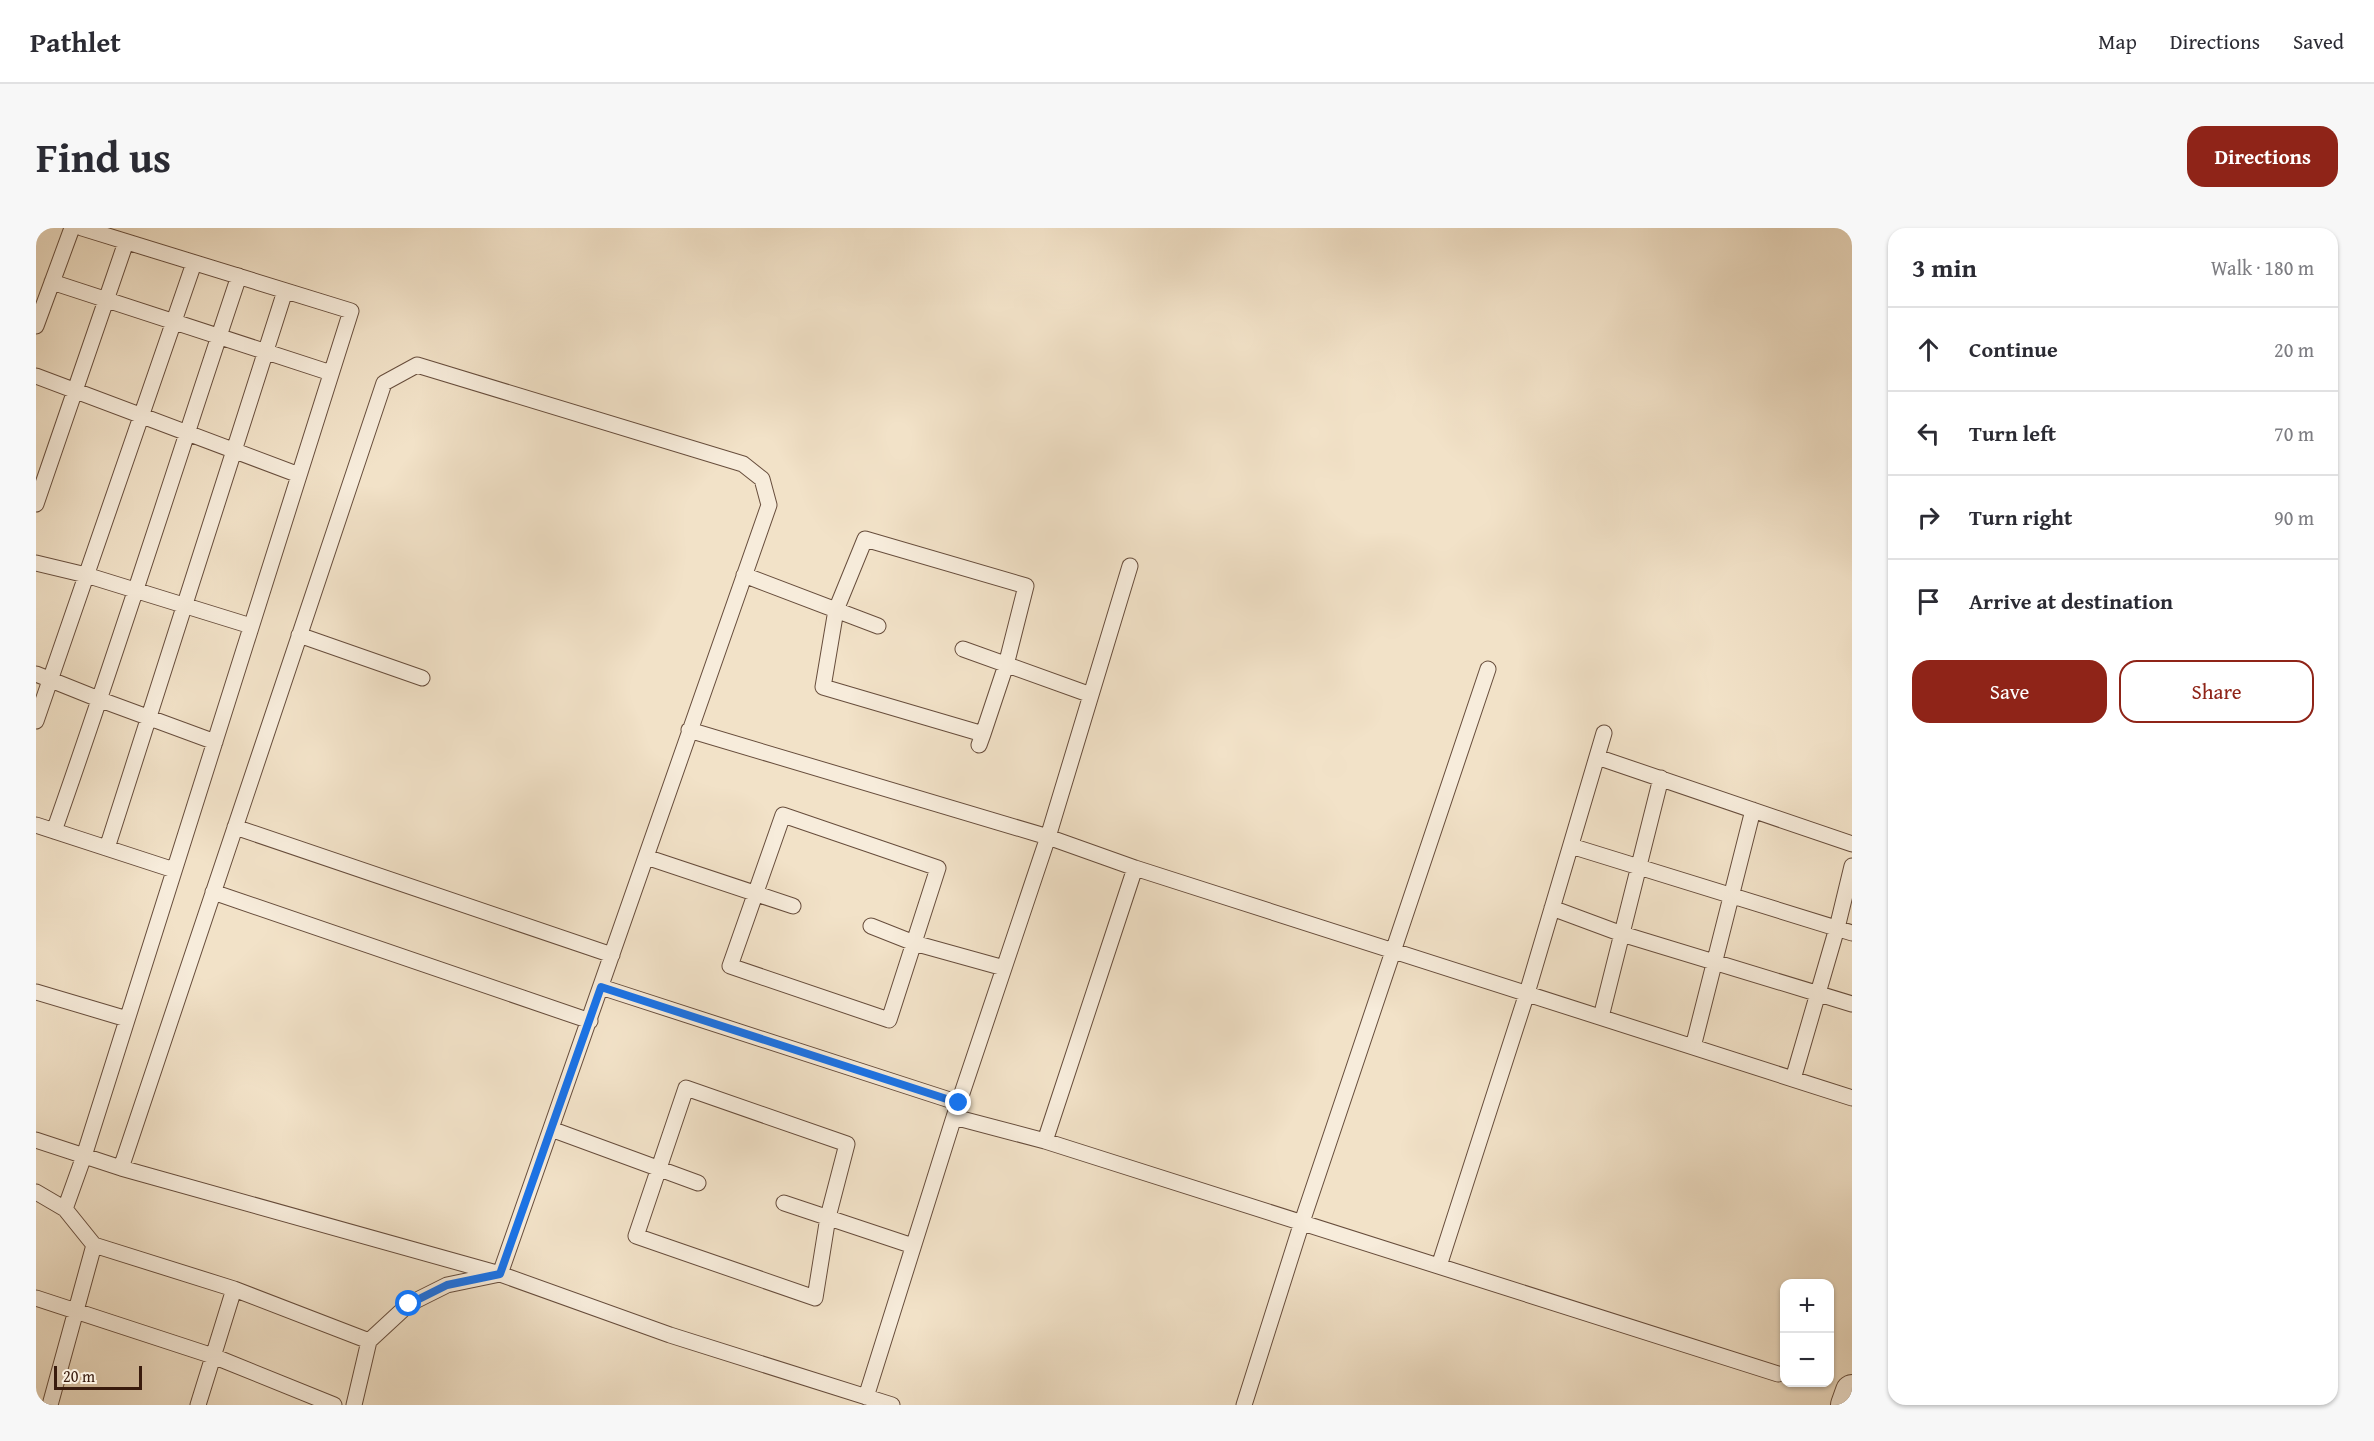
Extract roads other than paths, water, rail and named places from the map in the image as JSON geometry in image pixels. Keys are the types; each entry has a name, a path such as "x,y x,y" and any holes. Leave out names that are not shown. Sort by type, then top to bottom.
{"street":[{"path":"1848,1405 1852,1390"}],"lane":[{"path":"36,326 72,228"},
{"path":"65,1209 84,1156 351,310 82,228"},
{"path":"36,504 126,242"},
{"path":"36,721 43,676 86,576 194,263"},
{"path":"54,831 101,700 239,276"},
{"path":"52,282 331,373"},
{"path":"107,848 285,291"},
{"path":"121,1168 384,383 417,365 743,464 762,479 769,505 500,1274"},
{"path":"36,376 299,475"},
{"path":"865,538 1026,586 1006,665 981,740 824,687 836,610 865,538"},
{"path":"36,562 251,626"},
{"path":"866,1396 956,1110 1048,837 1130,566"},
{"path":"744,575 878,626"},
{"path":"299,635 422,678"},
{"path":"963,650 1091,695"},
{"path":"1244,1405 1302,1222 1488,669"},
{"path":"43,676 215,742"},
{"path":"689,730 1048,837 1135,868 1852,1098"},
{"path":"1439,1266 1527,993 1604,733"},
{"path":"1597,757 1852,844"},
{"path":"1601,1017 1661,778"},
{"path":"1693,1047 1753,810"},
{"path":"783,815 938,868 914,943 889,1020 730,966 783,815"},
{"path":"36,825 174,870"},
{"path":"235,827 612,955"},
{"path":"1571,846 1845,931"},
{"path":"646,857 794,906"},
{"path":"1793,1079 1818,994 1845,931 1852,866"},
{"path":"1045,1141 1135,868"},
{"path":"213,892 590,1021"},
{"path":"1552,908 1622,934 1852,1004"},
{"path":"871,926 914,943 1004,968"},
{"path":"601,987 1045,1141 1778,1374"},
{"path":"36,992 127,1019"},
{"path":"686,1088 847,1144 828,1218 815,1298 636,1236 686,1088"},
{"path":"551,1130 698,1183"},
{"path":"36,1140 121,1168 500,1274 670,1335 892,1405"},
{"path":"36,1192 65,1209 94,1245 234,1289 369,1341"},
{"path":"784,1203 913,1246"},
{"path":"47,1403 94,1245"},
{"path":"354,1405 369,1341 409,1304 447,1285 500,1274"},
{"path":"198,1405 234,1289"},
{"path":"36,1298 213,1356 334,1405"}]}
